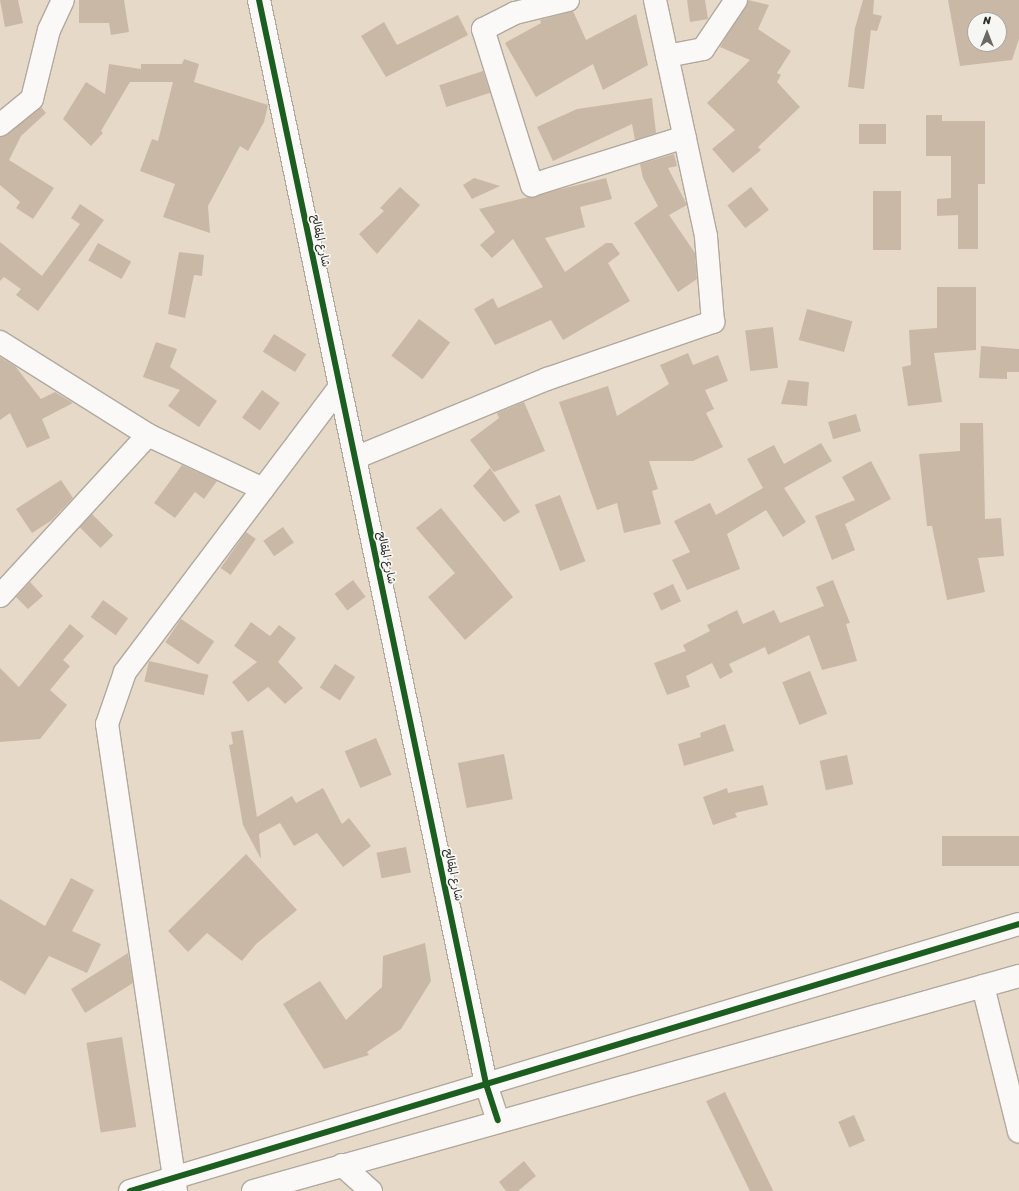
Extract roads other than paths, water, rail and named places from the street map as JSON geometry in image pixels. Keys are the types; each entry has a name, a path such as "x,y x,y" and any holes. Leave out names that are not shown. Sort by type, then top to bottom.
{"street":[{"path":"0,125 32,99 49,30 63,0"},
{"name":"شارع المقالح","path":"259,0 486,1084 498,1120"},
{"path":"568,0 515,13 483,29 532,185 685,137"},
{"path":"355,458 547,379 713,322 706,236 655,0"},
{"path":"667,56 703,49 736,0"},
{"path":"0,342 148,435 263,489"},
{"path":"175,1184 107,724 125,672 340,387"},
{"path":"0,596 148,435"},
{"path":"130,1191 175,1184 486,1084 1019,924"},
{"path":"254,1191 498,1120 1019,976"},
{"path":"983,986 1019,1132"},
{"path":"342,1165 371,1191"}]}
